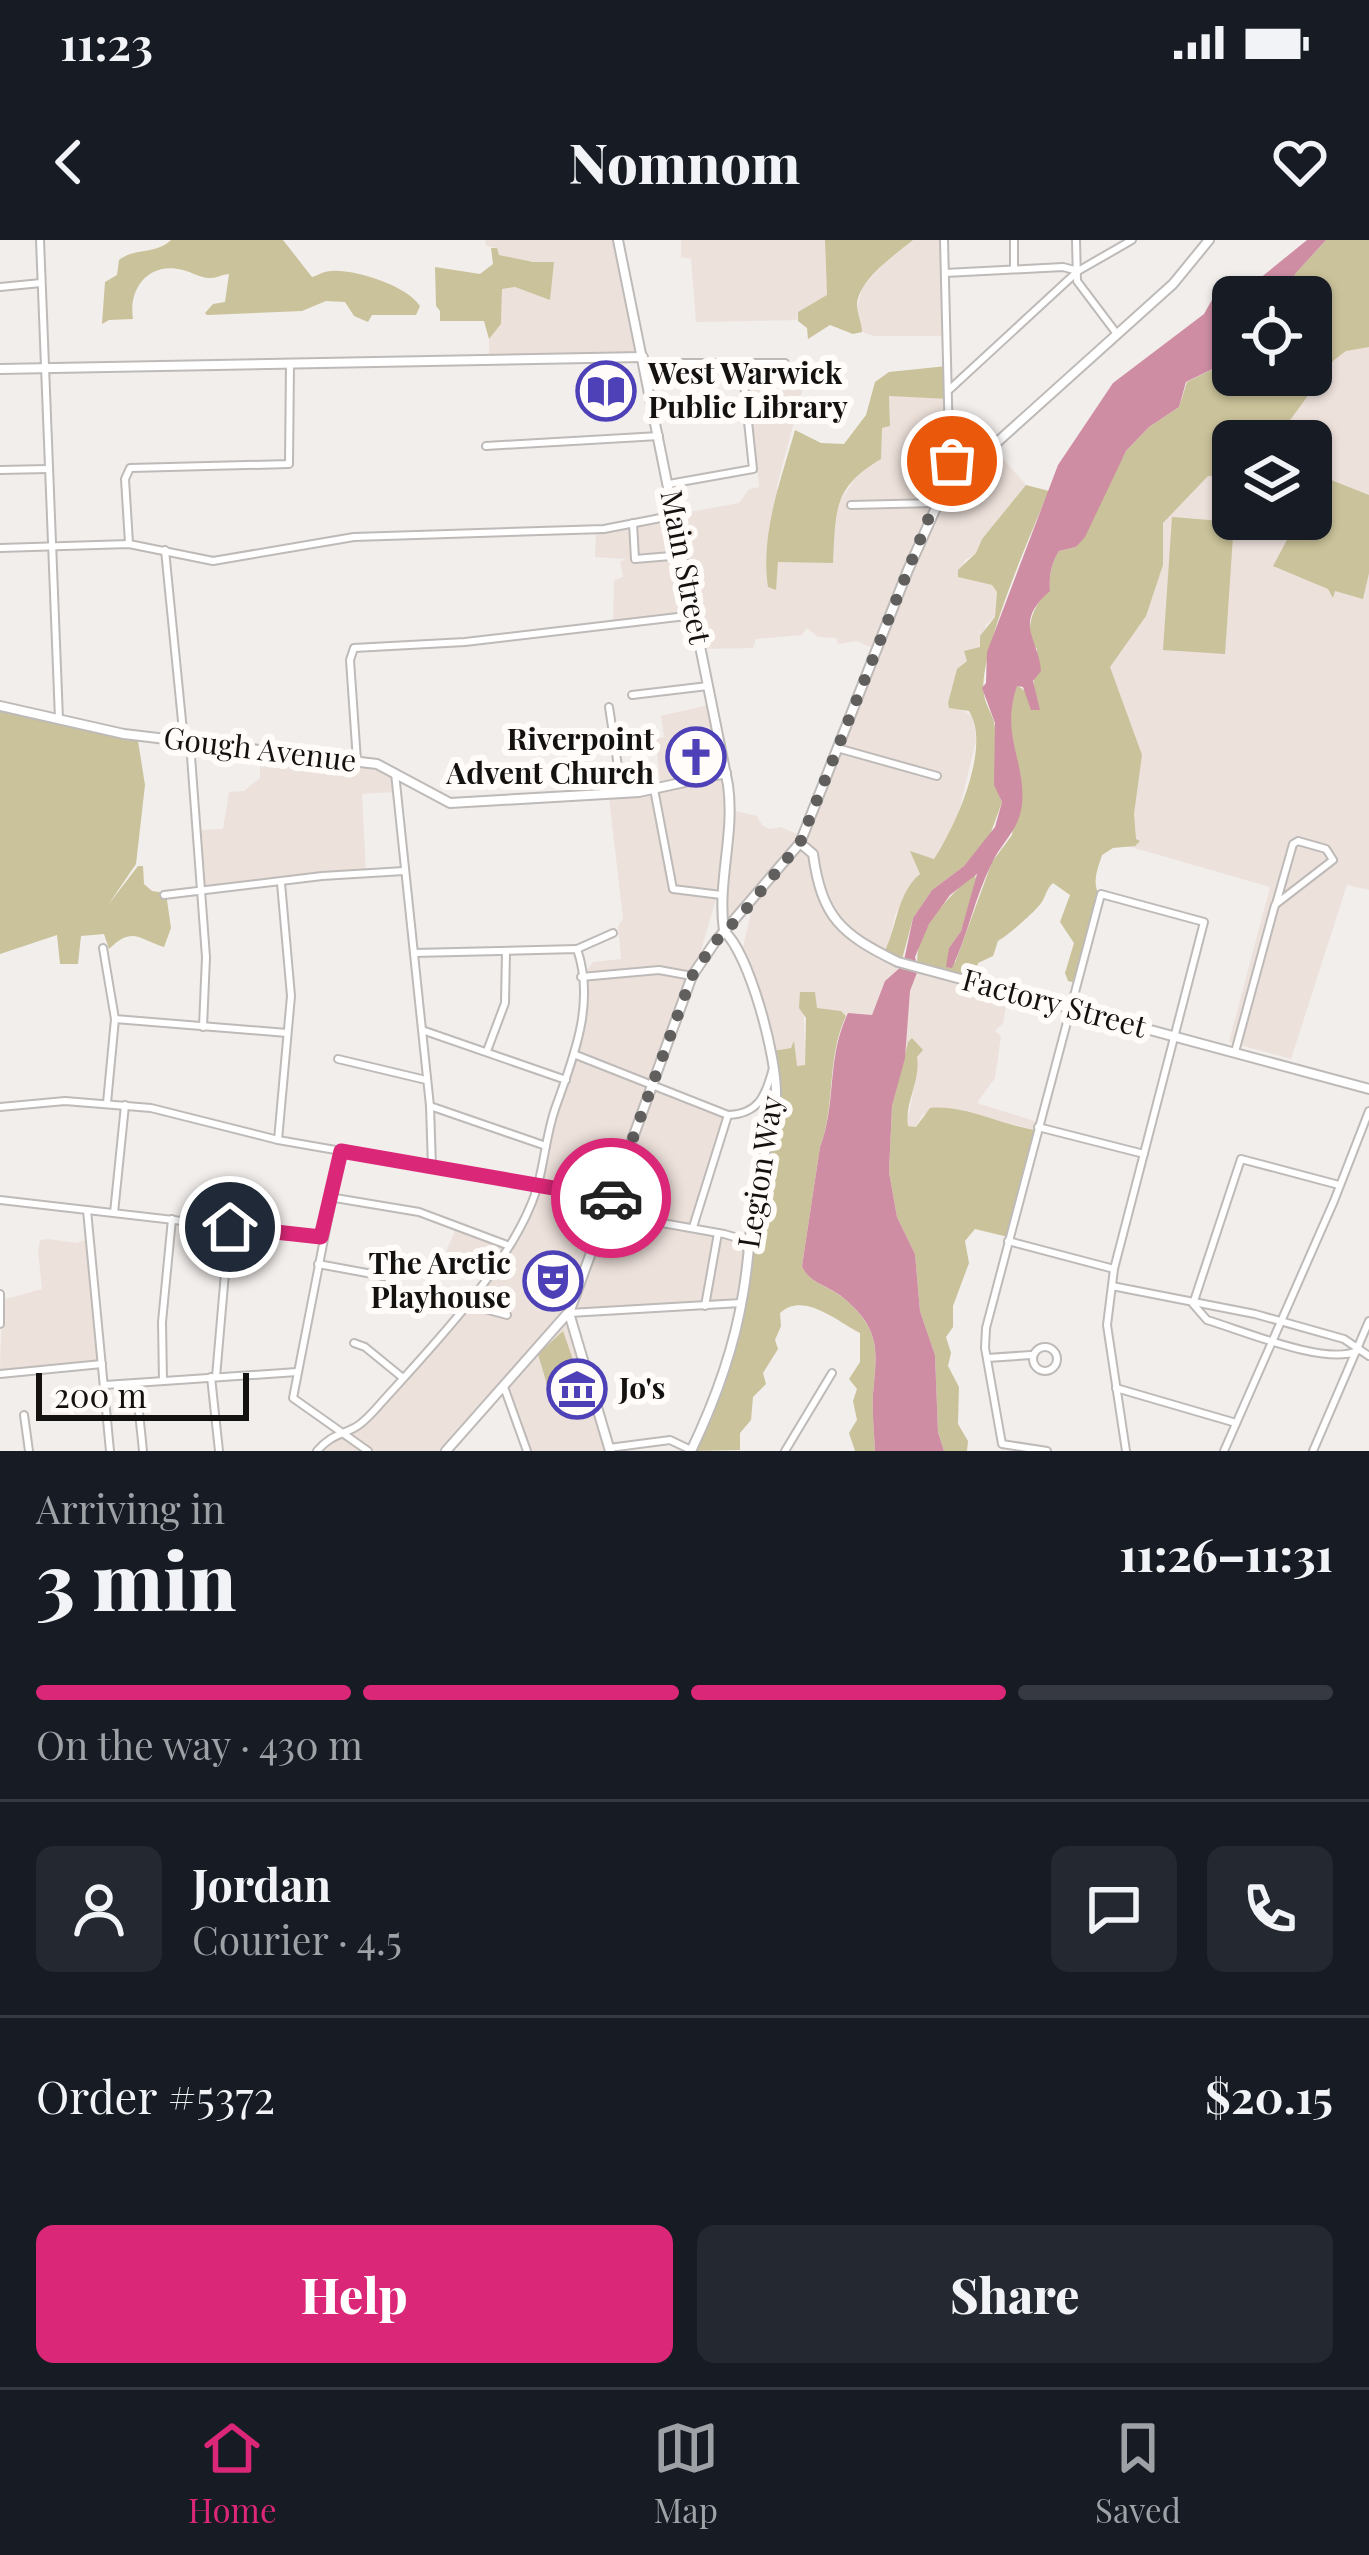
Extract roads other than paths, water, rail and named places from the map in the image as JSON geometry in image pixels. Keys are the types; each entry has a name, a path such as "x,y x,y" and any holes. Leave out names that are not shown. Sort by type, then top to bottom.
{"main road":[{"name":"Main Street","path":"618,240 726,773 731,821 721,895"},
{"path":"446,1451 568,1313 692,976 800,843 935,502 950,482 1173,284 1208,241"},
{"path":"0,369 644,360"},
{"name":"Gough Avenue","path":"0,706 124,734 357,761 394,773 450,802 622,793 726,773"},
{"name":"Factory Street","path":"800,843 813,854 820,898 829,914 866,946 898,962 1369,1089"},
{"name":"Legion Way","path":"691,1450 722,1380 741,1303 759,1176 775,1111 769,1037 739,951 724,931 721,895"},
{"path":"568,1313 610,1449"}],"street":[{"path":"40,240 59,719"},
{"path":"944,240 950,482"},
{"path":"1014,240 1014,269"},
{"path":"1076,240 1077,281 1118,334"},
{"path":"950,389 1078,271 1132,240"},
{"path":"945,273 1078,271"},
{"path":"0,287 41,283"},
{"path":"644,360 785,363"},
{"path":"129,544 125,479 130,468 290,464 290,363"},
{"path":"669,484 753,469 742,364"},
{"path":"486,446 659,436"},
{"path":"0,470 48,469"},
{"path":"850,505 935,502"},
{"path":"0,548 129,544 213,561 354,537 604,529 676,515"},
{"path":"633,523 635,559 683,555"},
{"path":"165,550 201,891 207,974 203,1027"},
{"path":"357,761 350,660 354,648 465,642 695,615"},
{"path":"632,694 708,686"},
{"path":"609,707 622,793"},
{"path":"837,748 937,776"},
{"path":"394,773 430,1106 432,1167"},
{"path":"654,789 674,889 721,895"},
{"path":"1235,1052 1276,904 1294,844 1314,842 1332,855 1327,868 1276,904"},
{"path":"164,895 404,871"},
{"path":"278,1139 290,976 281,883"},
{"path":"1047,1451 1001,1444 986,1328 1101,894 1204,922 1114,1269 1107,1325 1126,1451"},
{"path":"414,953 577,949 613,933"},
{"path":"103,947 115,1019 107,1103"},
{"path":"316,1451 331,1435 362,1423 469,1305 530,1210 581,1034 577,949"},
{"path":"487,1051 505,1003 506,951"},
{"path":"581,977 673,970 692,976"},
{"path":"115,1019 287,1033"},
{"path":"422,1030 566,1080"},
{"path":"576,1055 728,1114 745,1113 760,1104 774,1065"},
{"path":"338,1059 426,1080"},
{"path":"0,1108 65,1101 125,1105 278,1139 611,1198"},
{"path":"114,1213 125,1105"},
{"path":"430,1106 546,1146"},
{"path":"1224,1451 1369,1111"},
{"path":"693,1227 728,1114"},
{"path":"1038,1127 1144,1154"},
{"path":"341,1151 293,1398 368,1451"},
{"path":"1193,1304 1241,1159 1340,1185"},
{"path":"329,1197 419,1212 507,1245"},
{"path":"0,1200 321,1237"},
{"path":"87,1210 110,1451"},
{"path":"606,1213 738,1238 748,1250"},
{"path":"164,1381 162,1322 172,1219"},
{"path":"219,1451 213,1377 230,1227"},
{"path":"705,1306 718,1233"},
{"path":"1008,1241 1114,1269"},
{"path":"318,1264 394,1278"},
{"path":"1112,1286 1213,1304 1344,1339 1369,1356"},
{"path":"0,1294 0,1324"},
{"path":"568,1313 741,1303"},
{"path":"1193,1304 1207,1320 1324,1355 1347,1356 1357,1351"},
{"path":"469,1305 507,1315"},
{"path":"1313,1451 1369,1321"},
{"path":"354,1343 403,1378"},
{"path":"987,1358 1031,1355 1037,1348 1049,1348 1057,1354 1058,1365 1039,1368 1031,1355"},
{"path":"0,1374 102,1364"},
{"path":"105,1385 297,1372"},
{"path":"785,1451 832,1373"},
{"path":"136,1383 143,1451"},
{"path":"503,1384 527,1451"},
{"path":"1116,1388 1236,1423"},
{"path":"24,1415 28,1451"},
{"path":"610,1449 670,1440 691,1450"}],"place":[{"name":"West Warwick Public Library","path":"606,391"},
{"name":"Riverpoint Advent Church","path":"696,757"},
{"name":"The Arctic Playhouse","path":"553,1281"},
{"name":"Jo's","path":"577,1389"}]}
